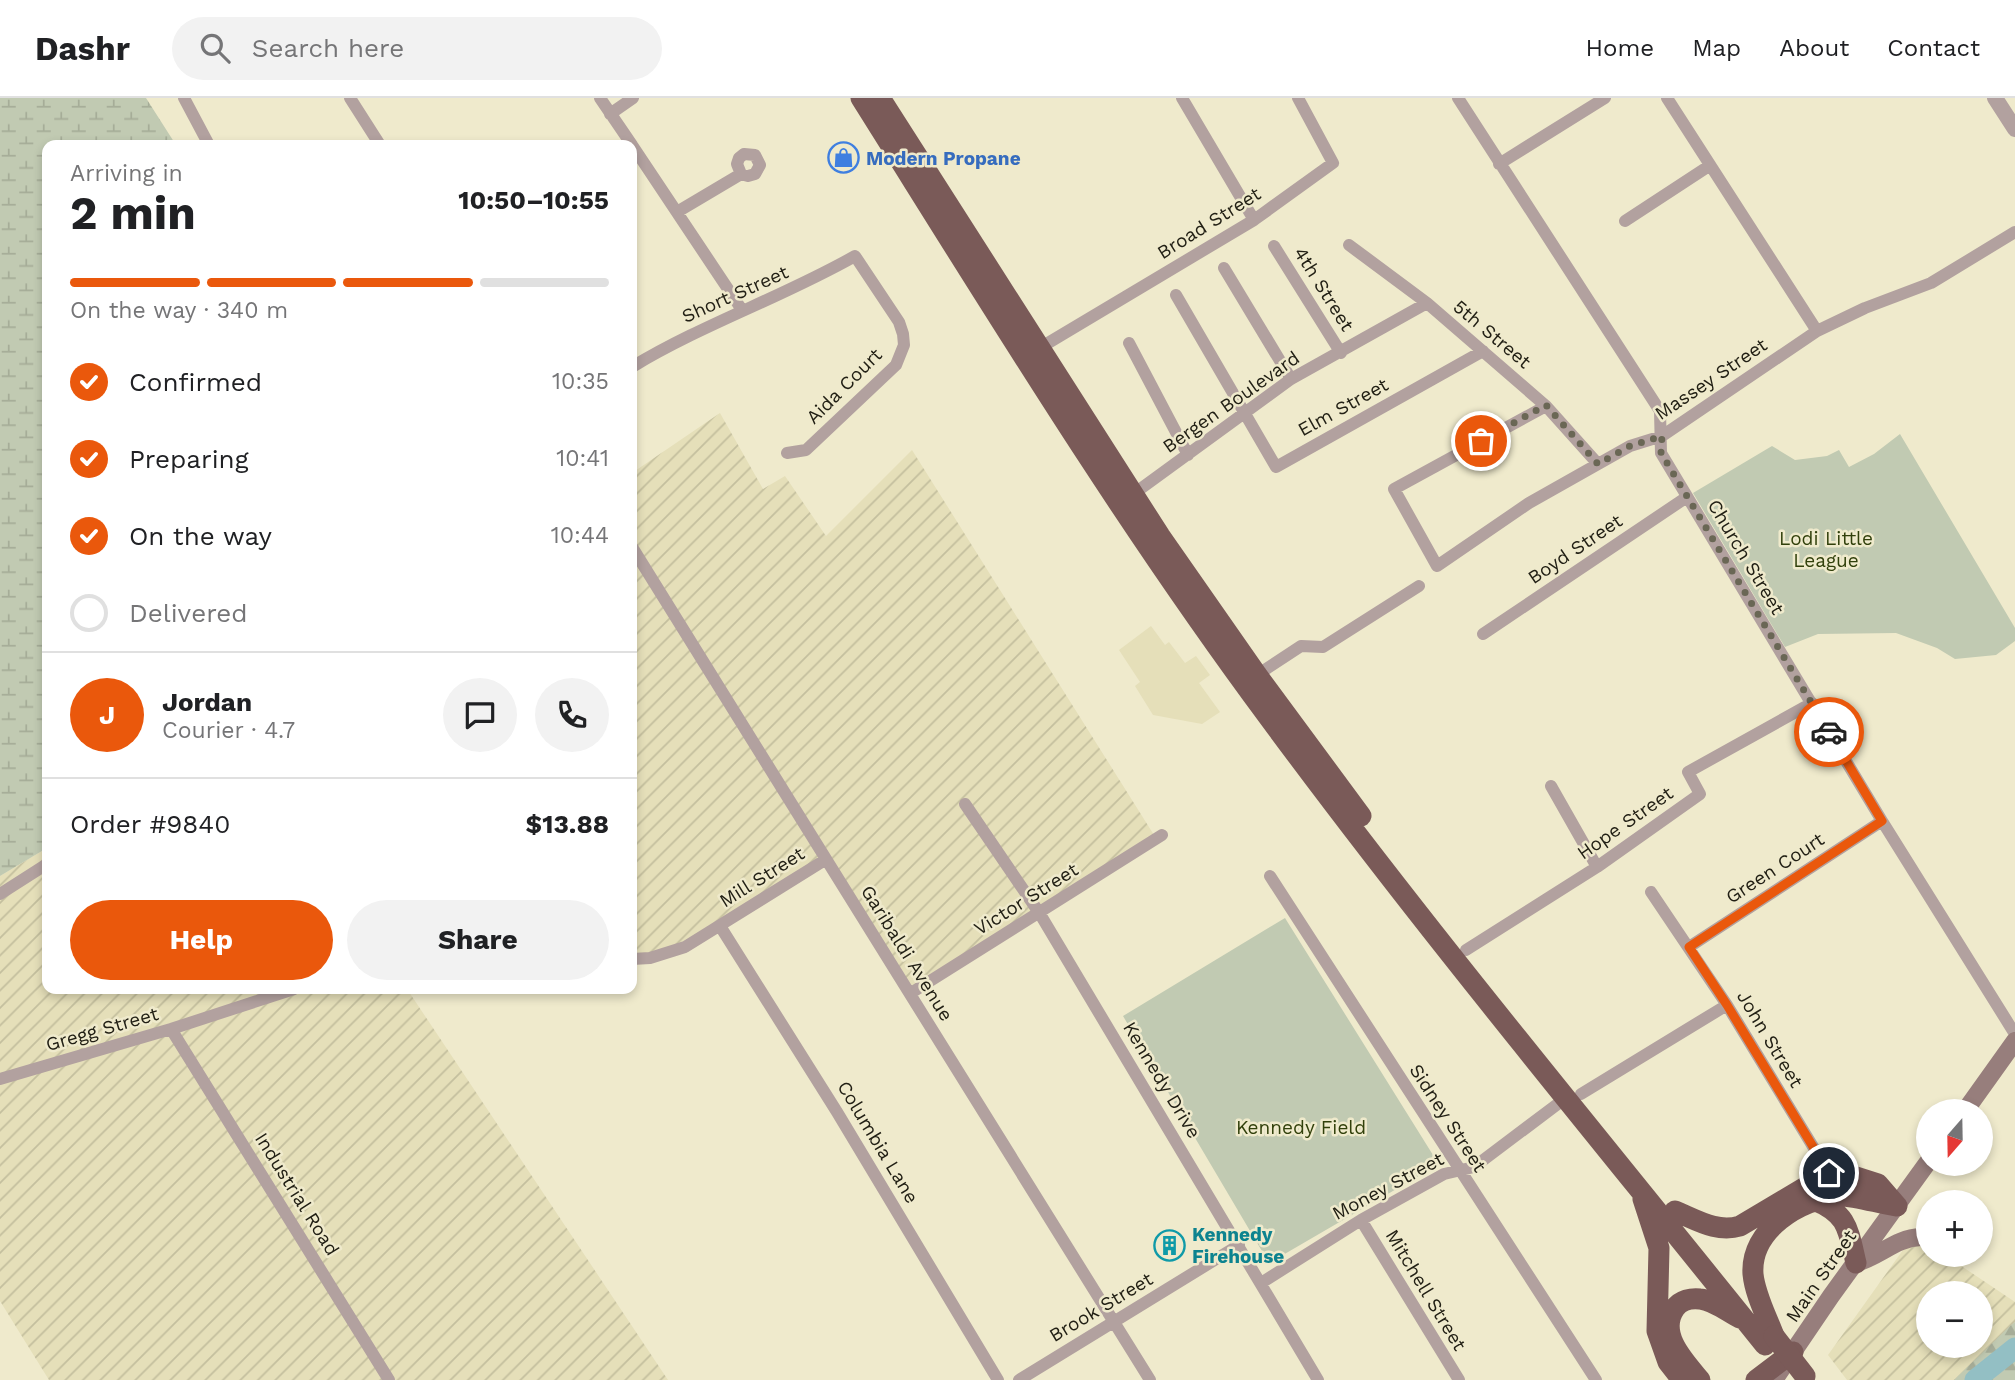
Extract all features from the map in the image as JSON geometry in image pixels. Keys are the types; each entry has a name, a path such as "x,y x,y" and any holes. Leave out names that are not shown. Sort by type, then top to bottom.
{"highway":[{"path":"861,98 1042,386 1188,604 1315,780 1574,1096 1675,1211 1770,1340 1803,1379"},
{"path":"880,98 1132,495 1256,675 1466,950 1638,1186 1747,1322"},
{"path":"1675,1211 1716,1228 1732,1229 1829,1173 1853,1176 1878,1184 1897,1206"},
{"path":"1638,1186 1659,1248 1659,1338 1668,1362 1682,1380"},
{"path":"1770,1340 1753,1273 1757,1253 1773,1225 1814,1200 1841,1196 1897,1206"},
{"path":"1814,1200 1828,1205 1845,1221 1856,1263"},
{"path":"1700,1380 1680,1357 1668,1328 1674,1309 1683,1300 1702,1298 1747,1322 1770,1340"},
{"path":"1756,1380 1793,1352"}],"main road":[{"path":"1974,1099 2015,1041"},
{"name":"Main Street","path":"1774,1380 1918,1176"},
{"path":"1856,1263 1880,1255 1898,1241 1916,1238"}],"street":[{"path":"184,98 206,140"},
{"path":"350,98 377,140"},
{"path":"600,98 628,140"},
{"path":"610,114 633,98"},
{"path":"1182,98 1254,220"},
{"name":"Broad Street","path":"1038,349 1254,220 1333,163 1298,98"},
{"name":"Church Street","path":"1458,98 1660,411 1661,453 1882,821 2015,1034"},
{"path":"1499,164 1605,98"},
{"path":"1667,98 1817,331"},
{"path":"1995,98 2015,129"},
{"path":"637,152 742,310"},
{"path":"1625,221 1709,166"},
{"path":"677,212 741,174"},
{"name":"Massey Street","path":"1546,405 1394,489 1437,566 1529,503 1630,446 1662,436 1817,331 1866,308 1931,283 2015,232"},
{"name":"5th Street","path":"1349,245 1427,303 1546,405 1598,464"},
{"name":"4th Street","path":"1274,246 1341,353"},
{"name":"Short Street","path":"637,364 668,345 814,280 855,256"},
{"name":"Aida Court","path":"787,453 806,450 888,373 901,355 903,334 900,323 855,256"},
{"path":"1224,268 1291,379"},
{"path":"1176,295 1245,414"},
{"name":"Bergen Boulevard","path":"1132,495 1291,379 1427,303"},
{"path":"1129,343 1188,456"},
{"name":"Elm Street","path":"1245,414 1276,467 1483,351"},
{"name":"Boyd Street","path":"1483,634 1687,497"},
{"name":"Garibaldi Avenue","path":"637,555 1150,1380"},
{"path":"1256,675 1301,646 1324,647 1419,586"},
{"name":"Hope Street","path":"1466,950 1597,867 1700,794 1688,772 1812,703"},
{"path":"1551,786 1597,867"},
{"name":"Kennedy Drive","path":"965,804 1040,914 1318,1380"},
{"name":"Green Court","path":"1689,947 1882,821"},
{"name":"Victor Street","path":"911,993 1162,835"},
{"name":"Mill Street","path":"720,926 825,860"},
{"path":"0,894 42,867"},
{"name":"Sidney Street","path":"1270,876 1596,1380"},
{"name":"John Street","path":"1651,892 1727,1005 1829,1173"},
{"path":"637,959 669,954 720,926"},
{"name":"Columbia Lane","path":"720,926 837,1112 998,1380"},
{"name":"Gregg Street","path":"0,1079 279,994"},
{"name":"Money Street","path":"1261,1283 1361,1220 1444,1174 1474,1167 1574,1096 1727,1005"},
{"name":"Industrial Road","path":"171,1029 389,1380"},
{"name":"Mitchell Street","path":"1361,1220 1459,1380"},
{"name":"Brook Street","path":"1019,1380 1239,1245"}],"shaded area":[{"path":"720,413 763,489 785,476 826,536 912,450 1154,835 909,996 824,862 686,943 655,955 637,954 637,470"},
{"path":"1151,626 1165,645 1169,642 1185,663 1196,656 1210,675 1199,683 1220,712 1202,724 1153,715 1135,686 1140,682 1119,650"},
{"path":"42,851 42,994 410,994 668,1380 49,1380 0,1301 0,876"},
{"path":"1916,1232 1916,1267 1963,1267 1984,1281 1916,1281 1916,1358 1993,1358 1993,1287 2015,1302 2015,1380 1847,1380 1828,1355"}],"green space":[{"path":"0,98 146,98 173,140 42,140 42,851 0,876"},
{"name":"Lodi Little League","path":"1900,434 2015,628 2015,641 1996,655 1955,659 1937,648 1896,633 1818,634 1785,647 1693,493 1772,446 1795,460 1827,456 1839,450 1849,467 1874,454"},
{"name":"Kennedy Field","path":"1285,918 1433,1155 1429,1170 1269,1263 1123,1016"},
{"path":"2015,1322 2015,1380 1954,1380 1977,1358 1993,1358 1993,1342"}],"waterway":[{"path":"1975,1380 2015,1348"}],"way so far":[{"path":"1481,441 1546,405 1598,464 1630,446 1662,436 1661,453 1829,732"}],"place":[{"name":"Modern Propane","path":"843,158"},
{"name":"Kennedy Firehouse","path":"1169,1245"}],"route":[{"path":"1829,732 1882,821 1689,947 1829,1173"}]}
